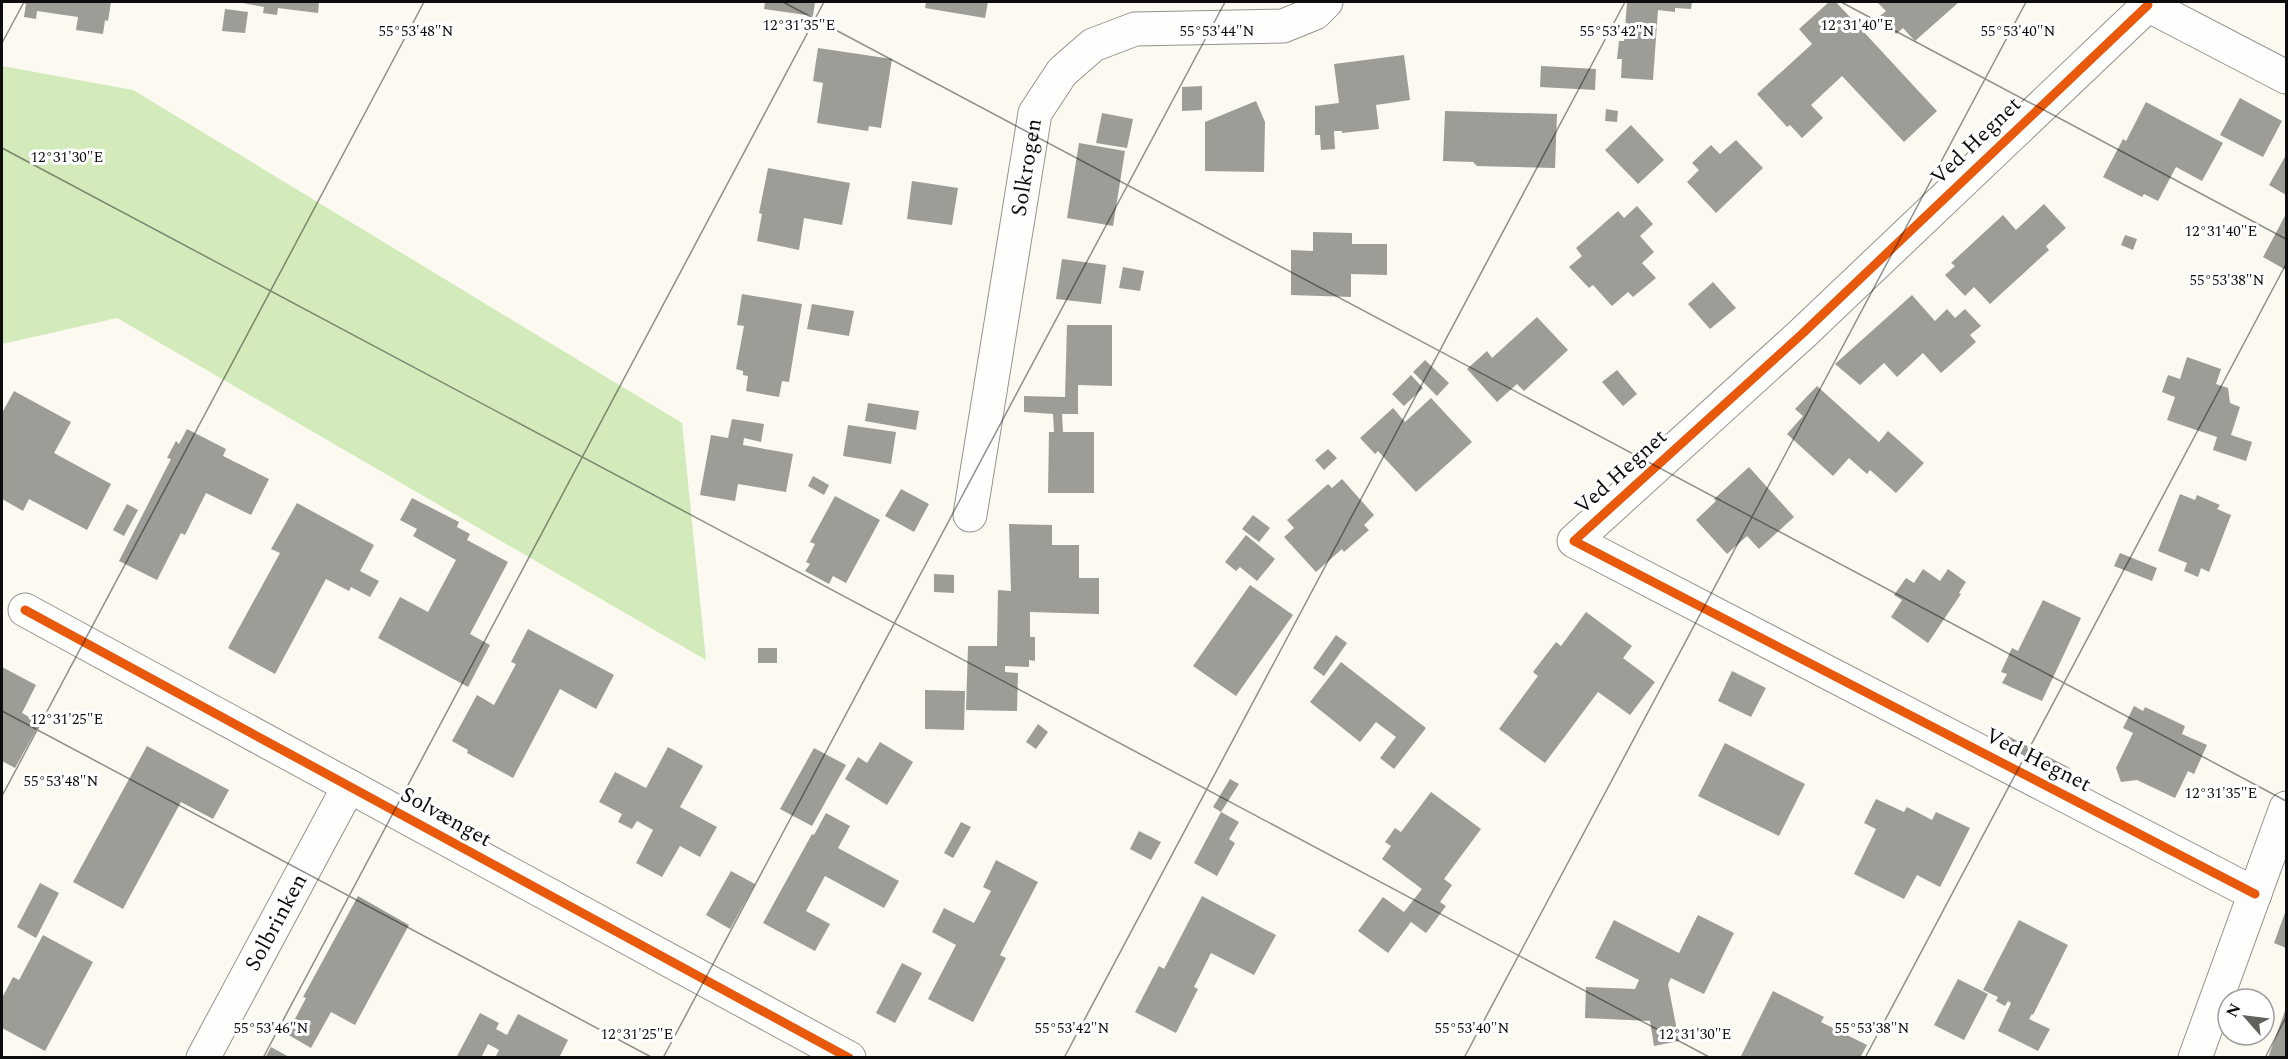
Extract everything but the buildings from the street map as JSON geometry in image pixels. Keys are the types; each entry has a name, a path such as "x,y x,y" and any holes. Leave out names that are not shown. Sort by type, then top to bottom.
{"street":[{"name":"Solkrogen","path":"970,515 1035,113 1062,72 1093,45 1135,29 1283,26 1315,13 1326,2"},
{"path":"2145,3 2286,77"},
{"name":"Ved Hegnet","path":"2145,3 1802,334 1574,542 2255,894"},
{"name":"Solvænget","path":"25,610 849,1058"},
{"name":"Solbrinken","path":"203,1058 348,786"},
{"path":"2195,1058 2286,808"}],"green space":[{"path":"2,66 133,90 682,423 706,660 117,318 2,344"}],"cycle path":[{"path":"2148,5 1802,334 1574,541 2255,894"},
{"path":"25,610 849,1058"}]}
